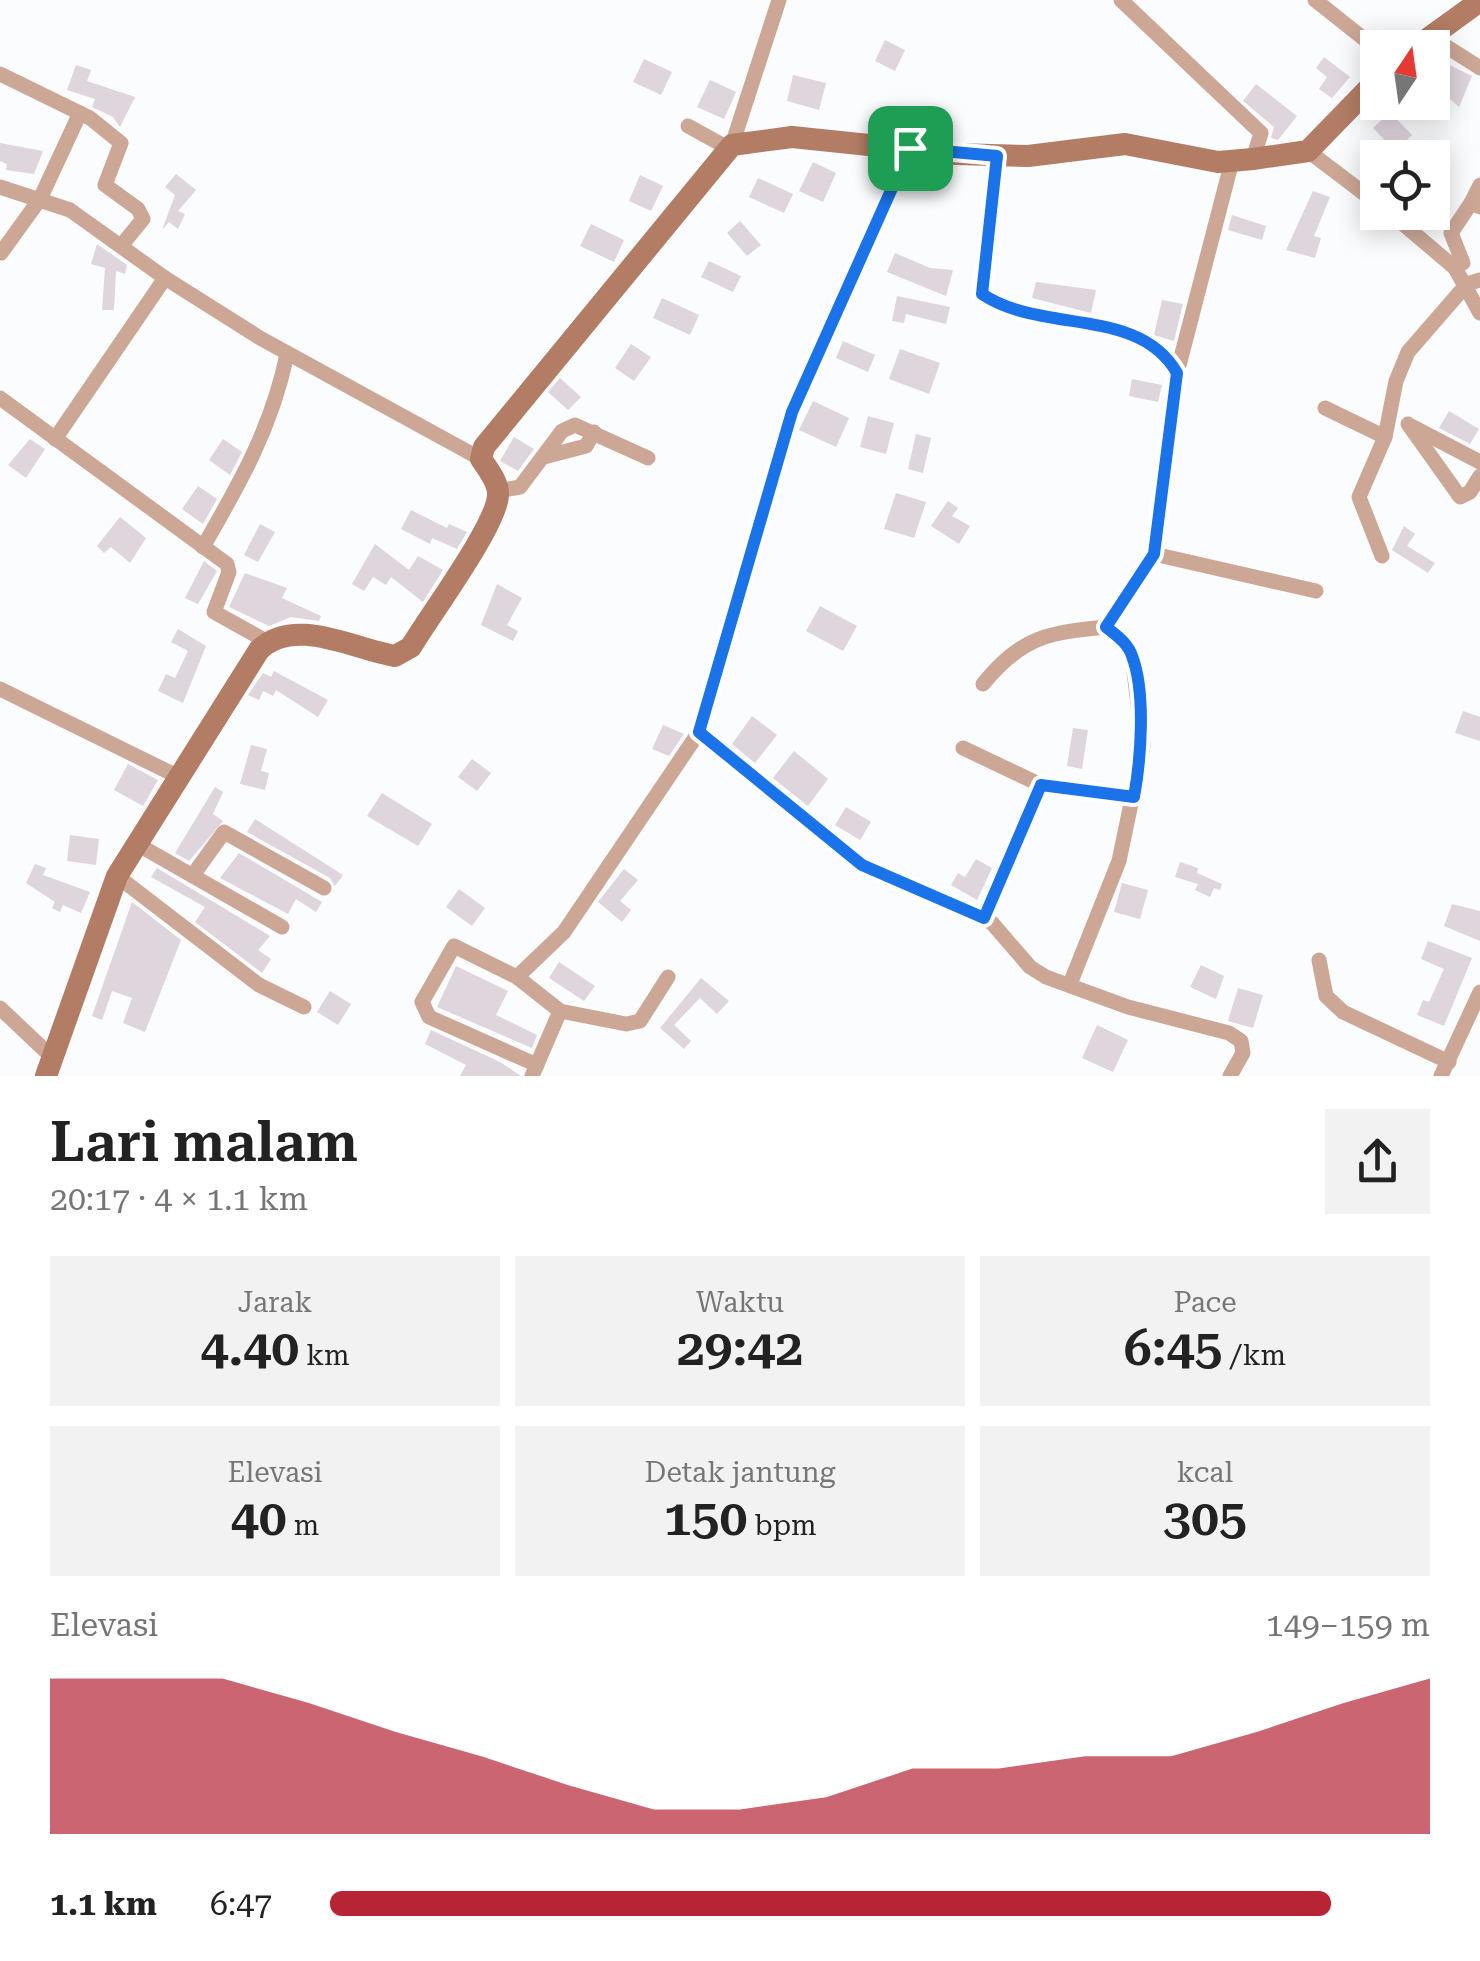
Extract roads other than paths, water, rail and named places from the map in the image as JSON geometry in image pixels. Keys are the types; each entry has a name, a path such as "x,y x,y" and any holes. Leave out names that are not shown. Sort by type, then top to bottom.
{"street":[{"path":"481,459 484,447 740,139 779,0"},
{"path":"1315,0 1360,36"},
{"path":"983,684 1006,658 1035,638 1106,627 1154,554 1177,373 1242,160 1261,133 1128,2"},
{"path":"1440,30 1480,2"},
{"path":"1450,54 1480,68"},
{"path":"0,74 80,113 121,143 104,185 138,209 143,219 120,246"},
{"path":"688,126 740,139 850,140 997,156 1125,144 1242,160 1308,151 1360,98"},
{"path":"1,253 40,199 80,113"},
{"path":"517,977 564,932 699,732 792,412 910,148"},
{"path":"1308,151 1360,190"},
{"path":"997,156 982,294 1071,323 1142,336 1166,353 1177,373"},
{"path":"1459,266 1450,237 1476,205 1480,185"},
{"path":"0,186 70,210 164,278 287,354 481,459 498,490 482,533 406,653 386,654 321,638 268,642 214,612 230,569 0,398"},
{"path":"1412,230 1474,282 1480,313"},
{"path":"1459,266 1480,272"},
{"path":"56,439 164,278"},
{"path":"1382,556 1359,497 1385,437 1396,381 1408,352 1474,282"},
{"path":"203,547 257,453 276,406 287,354"},
{"path":"1325,408 1385,437"},
{"path":"1390,414 1480,462"},
{"path":"1408,424 1460,497 1470,492 1480,476"},
{"path":"498,490 520,487 568,427 580,425 648,458"},
{"path":"544,457 586,446 594,432"},
{"path":"1154,554 1316,591"},
{"path":"1070,984 1118,861 1134,797 1142,738 1135,666 1127,646 1106,627"},
{"path":"50,1068 117,876 268,642"},
{"path":"0,688 181,778"},
{"path":"699,732 862,865 984,918 1030,967 1128,1007 1229,1033 1241,1041 1243,1053 1230,1076"},
{"path":"963,748 1041,785 1134,797"},
{"path":"984,918 1041,785"},
{"path":"194,875 224,832 324,888"},
{"path":"137,844 282,926"},
{"path":"117,876 259,985 304,1007"},
{"path":"560,1011 535,1070 429,1017 422,1002 454,946 517,977 560,1011 635,1024 668,976"},
{"path":"1319,960 1326,996 1343,1012 1445,1069 1480,992"},
{"path":"0,1008 50,1068"}]}
